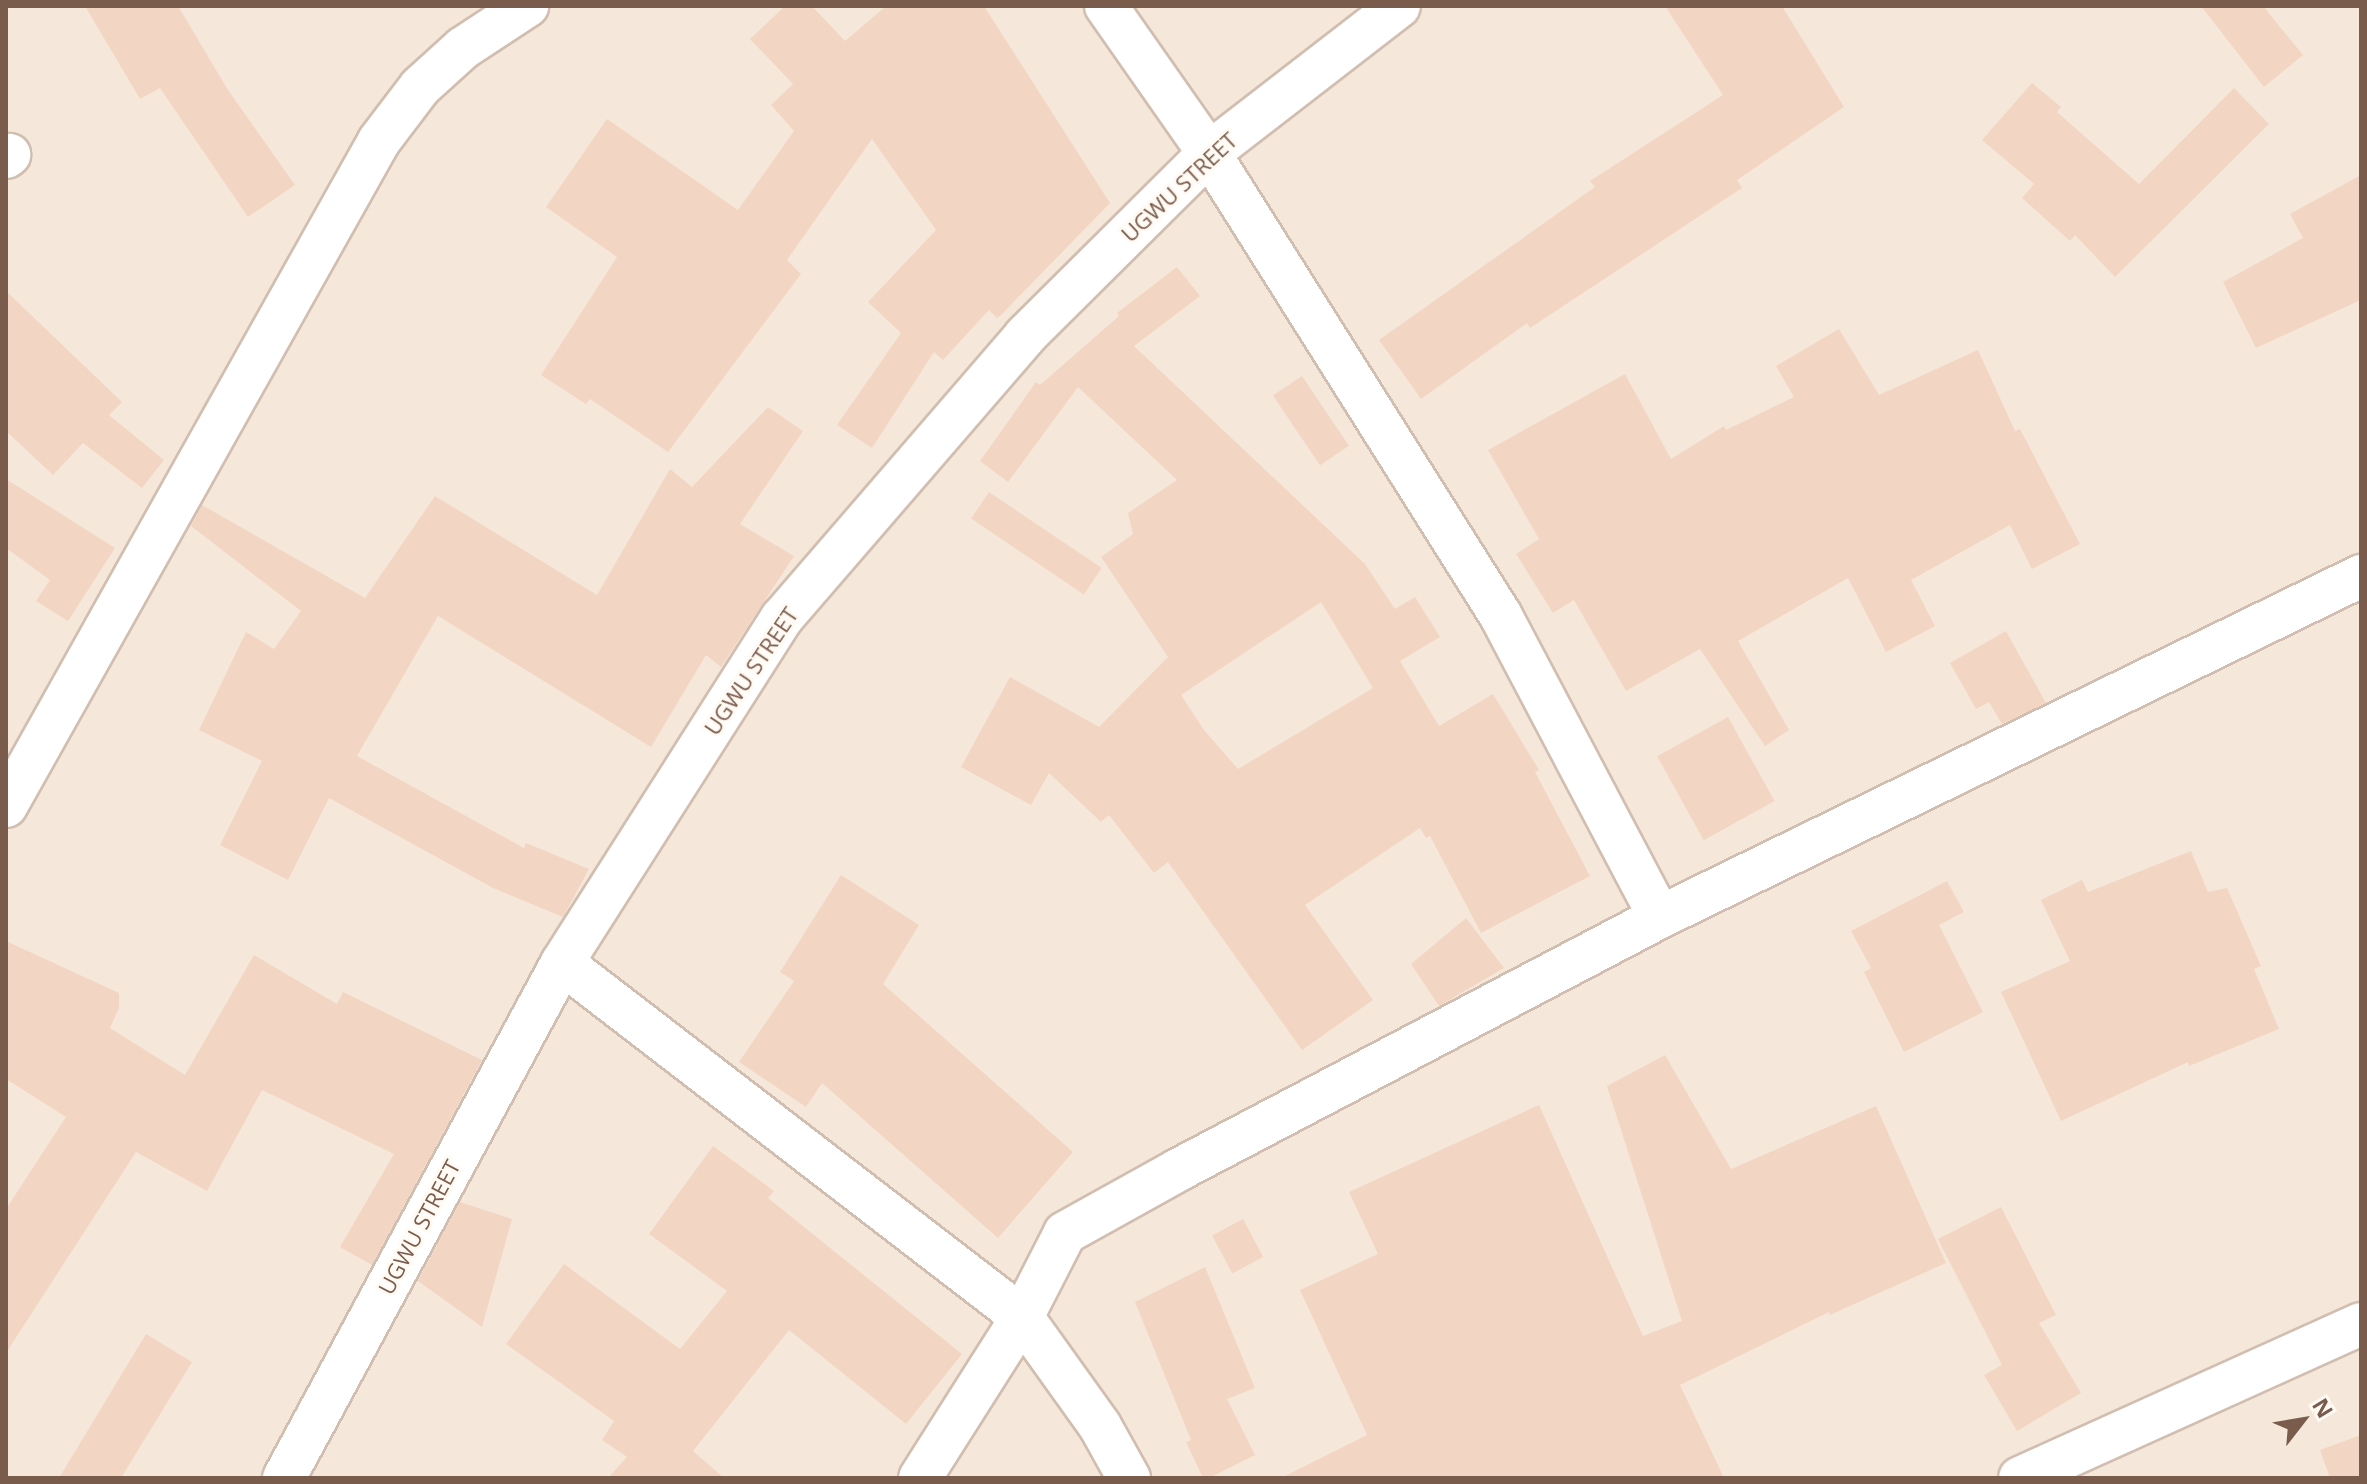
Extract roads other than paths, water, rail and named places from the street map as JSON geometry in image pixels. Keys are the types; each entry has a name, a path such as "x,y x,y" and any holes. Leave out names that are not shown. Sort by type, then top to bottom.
{"street":[{"path":"6,806 379,141 420,87 463,48 527,6"},
{"path":"1106,6 1209,153 1501,616 1660,917"},
{"name":"UGWU STREET","path":"284,1478 562,963 782,618 1025,336 1209,153 1399,6"},
{"path":"920,1478 1022,1317 1065,1233 1192,1162 1660,917 2361,576"},
{"path":"562,963 1022,1317 1100,1426 1129,1478"},
{"path":"2020,1478 2361,1324"}]}
